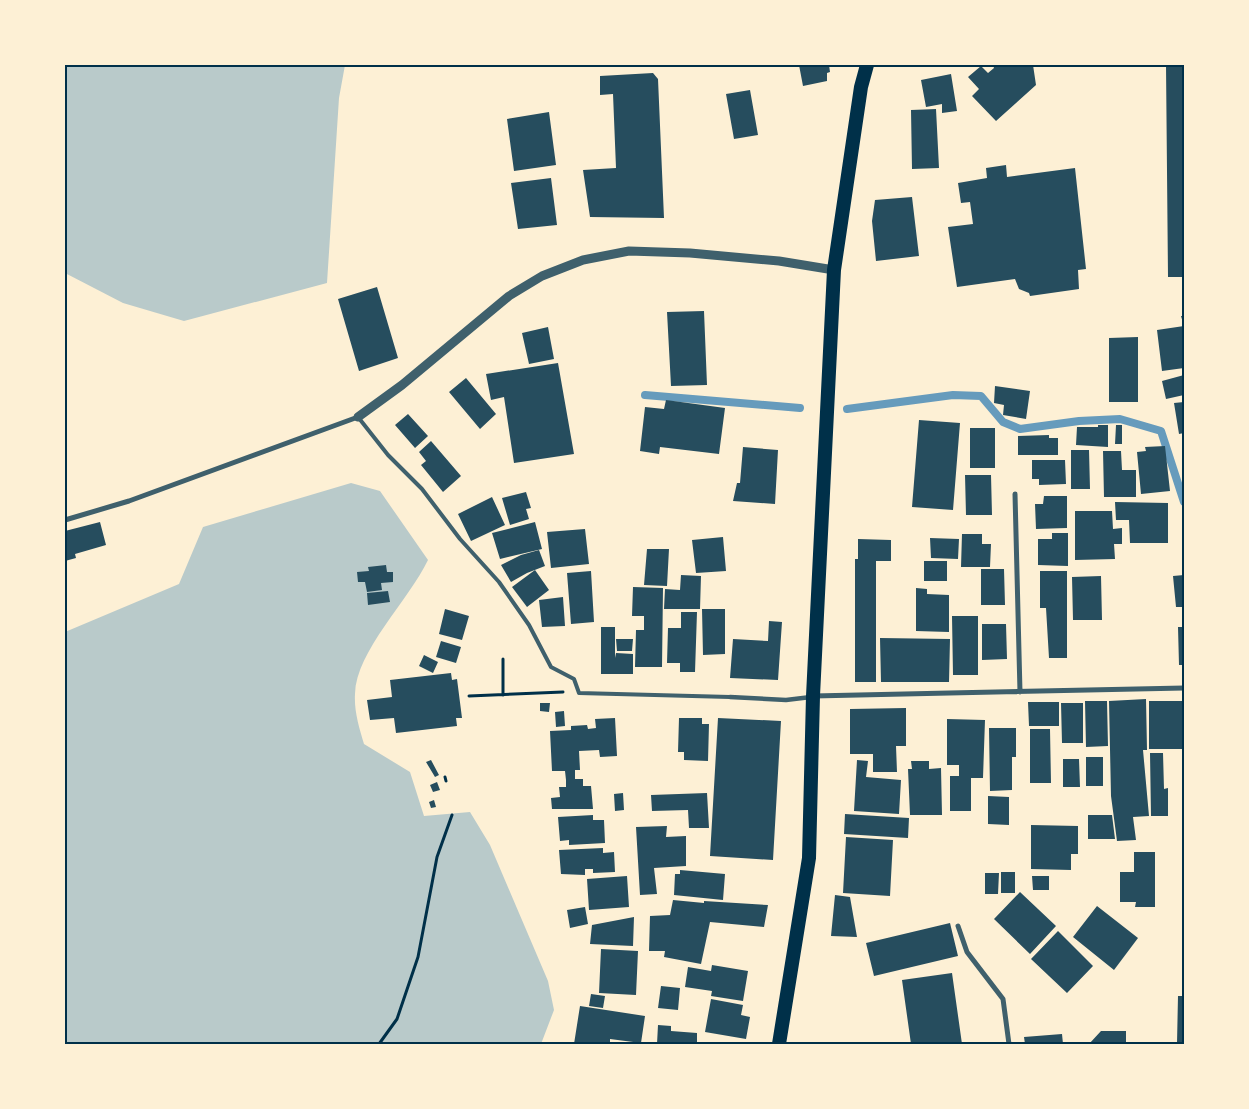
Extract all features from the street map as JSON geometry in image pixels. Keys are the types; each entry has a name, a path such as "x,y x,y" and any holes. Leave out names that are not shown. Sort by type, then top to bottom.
{"highway":[{"path":"779,1044 810,858 812,696 834,270 861,87 867,65"}],"street":[{"path":"65,520 129,501 358,417 402,385 509,296 542,276 583,260 629,251 672,252 779,262 834,270"},
{"path":"1015,494 1020,692"},
{"path":"730,697 786,700 812,696 1184,688"},
{"path":"958,926 967,952 1003,999 1009,1044"}],"lane":[{"path":"358,417 388,454 422,489 460,539 499,582 528,624 551,667 574,679 579,693 730,697"}],"path":[{"path":"503,659 503,695"},
{"path":"469,696 560,692"},
{"path":"379,1044 397,1018 418,957 437,858 452,815"}],"shaded area":[{"path":"65,65 345,65 339,98 327,283 184,321 123,303 65,273"},
{"path":"351,483 380,491 428,560 409,592 374,643 364,661 358,678 355,707 364,744 410,772 424,816 470,812 490,845 548,981 554,1010 541,1044 65,1044 65,632 179,584 203,527"}],"building":[{"path":"799,65 829,65 830,72 827,73 827,81 803,86"},
{"path":"993,65 1033,65 1036,85 996,121 972,96 979,89 968,77 981,66 988,73 994,68"},
{"path":"1166,65 1184,65 1184,277 1168,277"},
{"path":"653,73 658,79 664,218 590,217 583,170 616,168 613,94 600,95 600,76"},
{"path":"951,74 957,111 942,113 942,104 926,107 921,80"},
{"path":"750,90 758,135 734,139 726,94"},
{"path":"936,109 939,168 912,169 911,110"},
{"path":"549,112 556,165 514,171 507,119"},
{"path":"1006,165 1007,177 1075,168 1086,269 1078,270 1079,289 1030,296 1029,293 1019,289 1015,279 957,287 948,227 973,224 970,202 961,203 958,183 987,178 986,168"},
{"path":"551,178 557,225 518,229 511,183"},
{"path":"912,197 919,256 876,261 872,221 875,200"},
{"path":"377,287 398,358 359,371 338,299"},
{"path":"704,311 707,385 671,386 667,312"},
{"path":"1184,326 1184,368 1162,371 1157,330"},
{"path":"548,327 554,359 529,364 522,333"},
{"path":"1138,337 1138,402 1109,402 1109,338"},
{"path":"558,363 574,454 514,463 504,397 491,400 486,374"},
{"path":"1184,375 1184,395 1166,399 1162,381"},
{"path":"466,378 496,414 480,429 449,392"},
{"path":"995,386 1030,391 1026,419 1003,415 1004,405 994,403"},
{"path":"666,400 725,408 719,454 660,447 659,454 640,451 645,407 664,409"},
{"path":"1184,402 1184,433 1179,434 1174,403"},
{"path":"408,414 428,436 415,448 395,425"},
{"path":"919,420 960,423 953,510 912,507"},
{"path":"1098,425 1108,425 1108,447 1076,445 1077,427 1098,427"},
{"path":"1116,425 1122,425 1122,444 1115,444"},
{"path":"970,428 995,428 995,468 970,468"},
{"path":"1049,435 1049,438 1058,438 1058,455 1018,455 1018,436"},
{"path":"431,441 461,476 443,492 421,465 426,461 419,452"},
{"path":"1165,446 1170,491 1141,494 1137,452 1146,451 1145,447"},
{"path":"743,447 778,450 775,504 733,501 737,483 740,483"},
{"path":"1071,450 1089,450 1090,489 1071,489"},
{"path":"1103,451 1121,451 1122,470 1136,470 1136,497 1104,497"},
{"path":"1032,460 1065,460 1066,484 1039,485 1039,479 1032,479"},
{"path":"965,475 991,475 992,515 966,515"},
{"path":"526,492 531,508 526,509 529,519 510,525 502,498"},
{"path":"1044,496 1067,496 1067,528 1036,529 1035,504 1043,504"},
{"path":"492,497 505,525 471,541 458,514"},
{"path":"1115,502 1168,503 1168,543 1130,543 1129,520 1116,520"},
{"path":"1075,511 1112,511 1113,529 1122,528 1122,544 1114,544 1115,559 1075,560"},
{"path":"100,522 106,545 75,554 76,558 65,561 65,531"},
{"path":"535,522 542,549 500,559 492,533"},
{"path":"585,529 589,564 551,568 547,532"},
{"path":"1052,533 1068,533 1068,566 1038,565 1038,539 1052,539"},
{"path":"962,534 982,534 982,544 991,544 990,567 961,567"},
{"path":"723,537 726,571 696,573 692,540"},
{"path":"930,538 959,539 958,559 931,558"},
{"path":"858,539 891,540 891,561 876,561 876,682 855,682 855,559 858,559"},
{"path":"647,549 669,549 667,586 644,585"},
{"path":"539,550 545,566 511,582 501,565 521,555"},
{"path":"924,561 947,561 947,581 924,581"},
{"path":"386,565 387,572 393,572 393,582 381,583 382,590 367,592 365,582 358,582 357,572 369,571 368,567"},
{"path":"981,569 1004,569 1005,605 981,605"},
{"path":"535,570 549,590 527,607 512,587"},
{"path":"591,571 594,622 571,624 567,573"},
{"path":"1040,571 1067,571 1067,658 1049,658 1046,608 1040,608"},
{"path":"681,575 701,576 700,609 664,609 665,589 680,590"},
{"path":"1184,575 1184,607 1176,607 1173,576"},
{"path":"1101,576 1102,620 1073,620 1072,577"},
{"path":"633,587 663,588 662,667 635,667 636,630 644,630 644,616 632,616"},
{"path":"916,588 927,589 927,594 949,595 949,632 916,631"},
{"path":"388,591 390,602 368,605 367,593"},
{"path":"563,597 565,626 542,627 539,600"},
{"path":"445,609 469,616 462,640 439,634"},
{"path":"702,609 725,609 725,654 703,655"},
{"path":"681,612 697,612 695,672 680,672 680,663 667,663 668,628 681,628"},
{"path":"952,616 978,616 978,675 953,675"},
{"path":"769,621 782,622 778,680 730,678 733,639 768,641"},
{"path":"982,624 1006,624 1007,659 982,660"},
{"path":"601,627 615,627 615,658 616,653 633,654 633,674 601,674"},
{"path":"1178,627 1184,627 1184,665 1179,665"},
{"path":"880,638 950,639 949,682 881,682"},
{"path":"616,639 633,639 632,651 617,651"},
{"path":"441,641 461,647 456,663 436,657"},
{"path":"424,655 438,662 433,673 419,666"},
{"path":"451,673 452,680 457,679 462,718 456,718 457,726 396,733 394,718 370,720 367,700 392,697 390,680"},
{"path":"1146,699 1147,750 1143,750 1149,816 1133,817 1136,840 1117,841 1111,796 1109,701"},
{"path":"1085,701 1107,701 1108,746 1086,747"},
{"path":"1149,701 1184,701 1184,749 1149,749"},
{"path":"1028,702 1059,702 1059,726 1029,726"},
{"path":"540,703 550,703 549,712 540,711"},
{"path":"1061,703 1083,703 1083,743 1062,743"},
{"path":"906,708 906,746 896,746 897,772 873,772 873,754 850,754 850,709"},
{"path":"564,711 565,726 556,727 555,712"},
{"path":"615,718 617,756 600,757 599,750 579,751 580,770 575,770 575,779 583,779 583,786 591,786 593,809 552,809 551,798 560,797 559,787 566,787 566,780 565,771 552,771 550,731 571,730 571,726 587,725 588,729 596,728 595,719"},
{"path":"679,718 702,718 702,724 709,724 708,761 684,760 684,752 678,752"},
{"path":"718,718 781,721 773,860 710,856"},
{"path":"947,719 985,720 983,778 971,778 971,811 950,811 950,776 959,776 959,765 947,765"},
{"path":"989,728 1016,728 1016,757 1012,757 1012,790 990,791"},
{"path":"1030,729 1050,729 1051,783 1030,783"},
{"path":"1150,753 1163,753 1164,789 1168,788 1168,816 1151,816"},
{"path":"1086,757 1103,757 1103,786 1086,786"},
{"path":"1063,759 1079,759 1080,787 1063,787"},
{"path":"431,760 439,775 435,777 426,762"},
{"path":"857,760 868,761 866,777 901,780 899,814 854,811"},
{"path":"911,761 929,761 929,769 941,768 942,815 910,815 908,769 912,769"},
{"path":"437,782 440,790 433,792 430,785"},
{"path":"623,793 624,810 615,811 614,794"},
{"path":"707,793 709,828 689,828 688,810 652,811 651,795"},
{"path":"988,796 1009,797 1009,825 988,824"},
{"path":"434,800 436,807 431,808 429,802"},
{"path":"845,814 909,818 908,838 844,834"},
{"path":"593,815 593,820 604,820 605,843 569,845 569,840 560,841 558,817"},
{"path":"1088,815 1112,815 1115,839 1088,839"},
{"path":"1031,825 1078,826 1078,854 1071,854 1071,870 1031,869"},
{"path":"667,826 666,837 686,836 686,866 654,868 657,894 640,895 636,827"},
{"path":"846,837 893,840 890,896 843,893"},
{"path":"603,848 603,853 614,852 615,872 593,873 593,869 585,869 585,875 561,874 559,850"},
{"path":"1134,852 1155,852 1155,907 1135,907 1136,902 1120,902 1120,872 1134,872"},
{"path":"680,870 725,874 723,900 674,895 675,874 680,874"},
{"path":"1001,872 1015,872 1015,893 1001,893"},
{"path":"985,873 999,873 998,894 985,894"},
{"path":"627,876 629,907 589,910 587,879"},
{"path":"1032,876 1049,876 1049,890 1033,890"},
{"path":"1020,892 1056,926 1030,954 994,919"},
{"path":"835,895 850,897 857,937 831,936"},
{"path":"673,900 768,905 764,927 710,922 701,964 664,957 665,951 649,951 650,916 670,915"},
{"path":"1097,906 1138,938 1114,970 1073,937"},
{"path":"585,907 588,924 570,928 567,910"},
{"path":"634,917 633,946 590,944 592,925"},
{"path":"950,923 958,956 874,976 866,943"},
{"path":"1058,931 1093,966 1067,993 1031,959"},
{"path":"601,949 638,951 636,995 599,993"},
{"path":"712,965 748,971 743,1001 711,996 712,991 685,987 688,967 711,971"},
{"path":"952,973 962,1044 911,1044 902,980"},
{"path":"661,986 680,988 678,1010 658,1008"},
{"path":"591,994 605,996 603,1008 589,1006"},
{"path":"1178,996 1184,996 1184,1044 1177,1044"},
{"path":"711,999 743,1005 741,1015 750,1017 746,1039 705,1032"},
{"path":"580,1006 645,1016 641,1043 610,1039 610,1044 574,1044"},
{"path":"658,1025 671,1026 671,1031 697,1033 697,1044 657,1044"},
{"path":"1101,1031 1126,1031 1126,1044 1089,1044"},
{"path":"1062,1034 1063,1044 1025,1044 1024,1037"}],"waterway":[{"path":"645,395 800,408"},
{"path":"847,409 953,395 981,396 1003,422 1020,429 1079,421 1120,419 1161,431 1184,502"}]}
